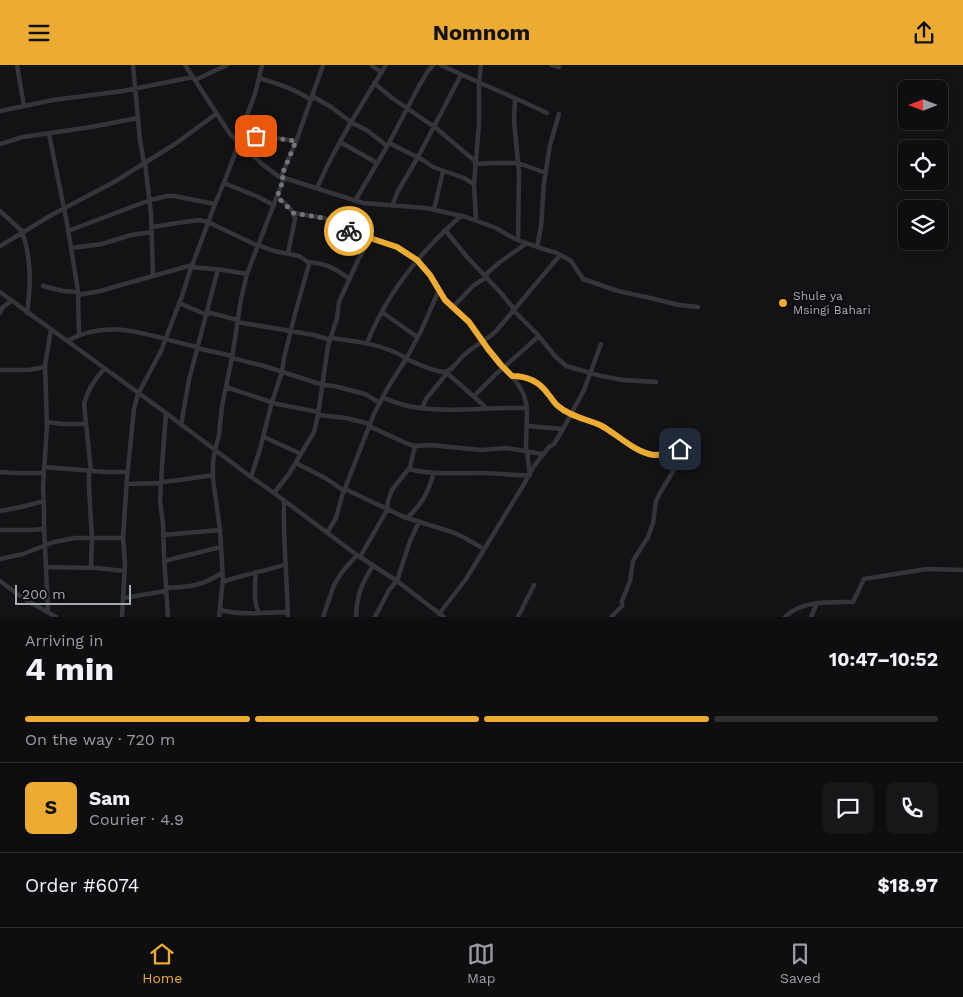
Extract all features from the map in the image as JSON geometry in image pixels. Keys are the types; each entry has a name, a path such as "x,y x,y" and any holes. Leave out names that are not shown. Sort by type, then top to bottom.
{"street":[{"path":"17,65 24,106"},
{"path":"133,65 140,140 150,200 153,276"},
{"path":"185,65 230,134 262,164 283,177 355,201 426,208 476,220 518,240 560,255 571,261 583,279 618,291 679,305 698,307"},
{"path":"0,111 53,100 102,95 194,78 227,65"},
{"path":"122,617 126,485 134,409 138,394 161,351 191,266 224,183 255,93 262,65"},
{"path":"220,617 223,582 220,530 213,475 222,406 241,299 247,274 277,197 323,65"},
{"path":"371,65 381,72"},
{"path":"317,189 351,122 386,65"},
{"path":"355,201 433,65"},
{"path":"440,65 547,113"},
{"path":"476,220 474,184 481,65"},
{"path":"552,65 559,67"},
{"path":"392,206 398,191 461,75"},
{"path":"259,78 288,87 331,107 351,122 388,144 418,157 443,171 464,177 474,184"},
{"path":"374,83 434,127 476,163 518,163 546,173"},
{"path":"515,98 514,121 518,163 518,240"},
{"path":"0,246 114,182 176,144 216,114"},
{"path":"536,247 541,227 550,145 559,114"},
{"path":"0,145 23,137 138,118"},
{"path":"49,134 78,294 79,335"},
{"path":"239,135 264,136 296,141"},
{"path":"340,143 377,163"},
{"path":"434,210 443,171"},
{"path":"224,183 274,205"},
{"path":"68,231 150,200 174,196 215,204"},
{"path":"277,197 293,213 295,219 288,253"},
{"path":"0,211 23,232 26,241 30,264 27,313"},
{"path":"293,213 324,218 344,229 397,247 417,260 430,275 445,300 469,322 482,342 512,376 524,395 526,451 530,475"},
{"path":"367,343 398,285 417,260 461,216"},
{"path":"71,248 102,244 152,229 184,222 199,221 208,222 258,246 299,256 308,262 318,263 335,269 350,279"},
{"path":"445,230 539,336 555,357 566,366 623,381 656,382"},
{"path":"274,493 290,474 314,432 326,359 337,319 339,302 358,260 371,238"},
{"path":"453,307 474,285 527,243"},
{"path":"422,408 426,399 446,373 464,355 497,330 560,255"},
{"path":"251,477 282,372 308,269 308,262"},
{"path":"43,286 78,294 100,291 191,266 247,274"},
{"path":"181,425 189,380 218,269"},
{"path":"327,533 336,518 337,509 369,425 387,389 406,359 439,290"},
{"path":"0,292 327,533 397,581 439,614"},
{"path":"0,313 2,308 12,301"},
{"path":"179,303 237,321 330,339 367,343 389,349 406,359 446,373 487,409"},
{"path":"382,312 417,337"},
{"path":"66,341 88,332 116,329 132,330 264,366 323,385 365,394 380,403"},
{"path":"48,612 43,487 47,421 45,367 51,330"},
{"path":"474,397 539,336"},
{"path":"432,617 439,614 460,588 534,466 554,443 563,429 584,390 601,344"},
{"path":"0,370 29,370 45,367"},
{"path":"92,568 90,471 84,404 96,379 104,369"},
{"path":"512,376 522,376 536,382 543,386 557,405 571,414 601,426 633,447 652,455 665,455 695,443 687,457 678,463 656,501 654,523 648,537 633,561 630,581 622,601 622,606 611,617"},
{"path":"226,387 272,402 346,418 369,425 415,446 430,445 481,450 507,448 543,454"},
{"path":"383,398 413,407 442,410 526,409"},
{"path":"166,413 160,501 168,617"},
{"path":"47,421 62,424 86,424"},
{"path":"526,427 563,429"},
{"path":"264,437 301,454"},
{"path":"323,617 334,585 342,572 359,556 387,510 392,490 409,469 415,446"},
{"path":"296,463 345,490 387,510 452,532 484,549"},
{"path":"409,469 434,473 530,475"},
{"path":"0,472 14,473 44,470 127,472"},
{"path":"406,518 420,505 434,473"},
{"path":"126,485 161,483 213,475"},
{"path":"221,610 288,615 284,500"},
{"path":"0,511 44,501"},
{"path":"375,617 389,590 397,581 410,541 419,522"},
{"path":"0,530 44,529"},
{"path":"163,535 220,530"},
{"path":"0,559 75,538 123,538"},
{"path":"164,561 221,547"},
{"path":"223,582 286,564"},
{"path":"356,617 358,595 373,566"},
{"path":"46,567 124,571"},
{"path":"786,617 791,612 817,603 853,602 864,579 927,569 963,570"},
{"path":"123,598 207,582 222,573"},
{"path":"256,573 256,601 259,613"},
{"path":"0,581 23,598 56,617"},
{"path":"518,617 534,585"},
{"path":"811,617 817,603"}],"way so far":[{"path":"256,136 296,141 281,177 284,178 277,197 293,213 324,218 349,231"}],"place":[{"name":"Shule ya Msingi Bahari","path":"783,303"}],"route":[{"path":"349,231 386,242 417,260 430,275 445,300 469,322 488,349 512,376 522,376 543,386 557,405 571,414 601,426 633,447 652,455 665,455 680,449"}]}
